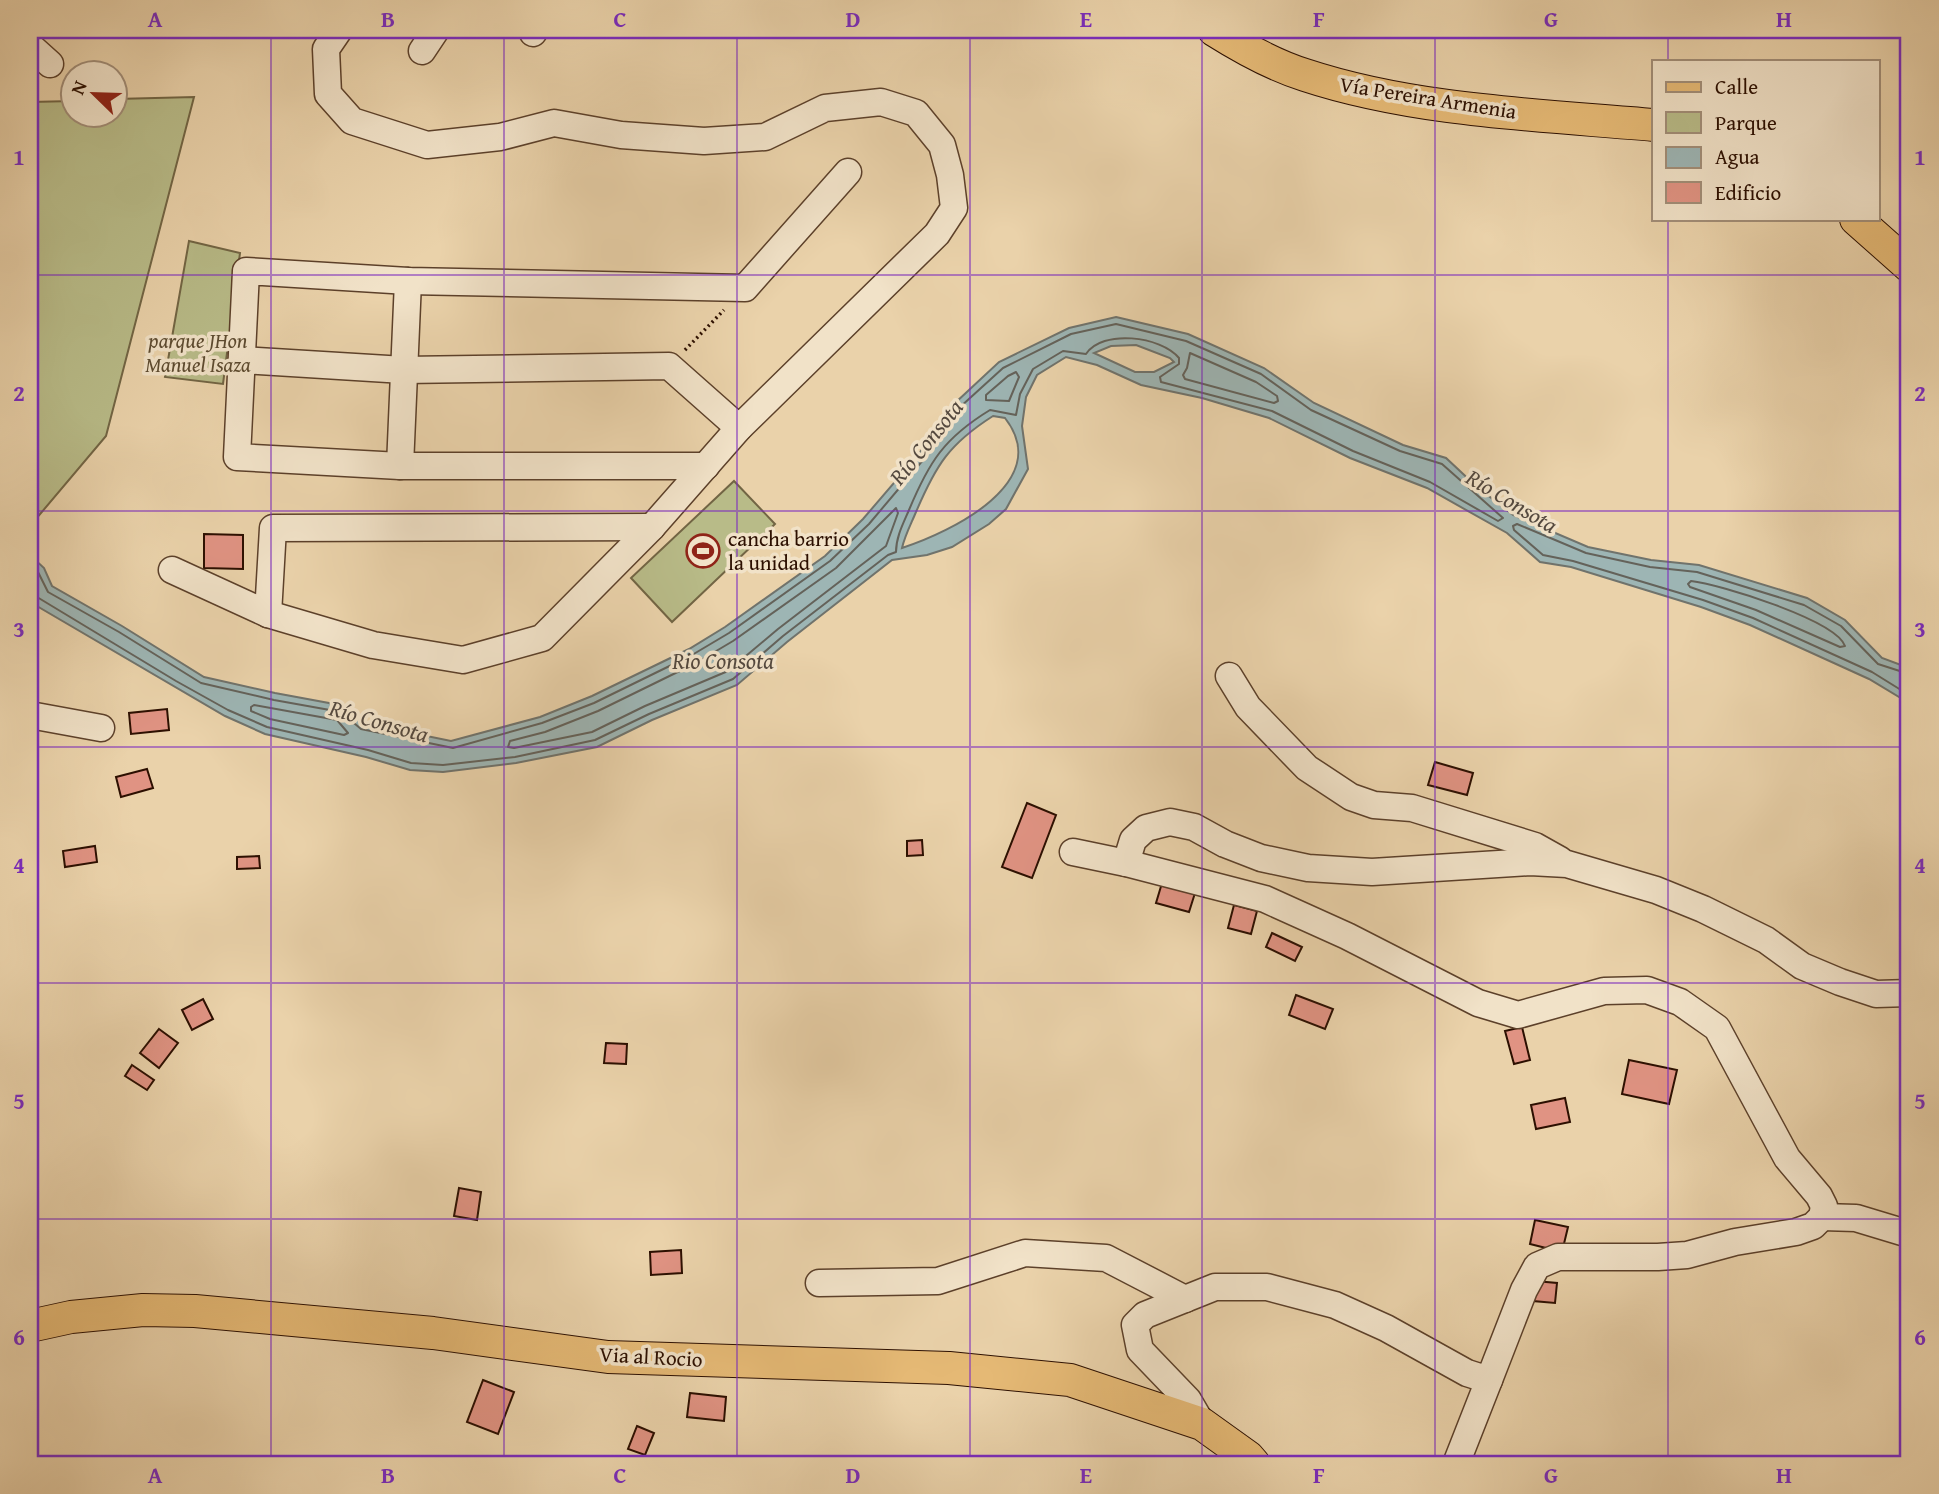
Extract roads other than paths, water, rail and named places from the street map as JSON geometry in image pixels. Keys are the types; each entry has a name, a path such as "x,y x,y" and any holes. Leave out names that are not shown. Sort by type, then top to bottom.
{"main road":[{"name":"Vía Pereira Armenia","path":"1214,30 1236,44 1303,75 1363,90 1502,112 1652,125"},
{"path":"1857,220 1909,266"},
{"name":"Via al Rocio","path":"30,1326 71,1318 143,1310 195,1311 433,1333 608,1357 949,1368 1070,1380 1202,1424 1254,1464"}],"street":[{"path":"172,570 268,614 373,645 463,660 542,638 652,527 739,428 937,234 954,208 950,175 942,145 916,114 881,102 825,108 765,137 704,141 621,135 554,124 500,137 427,145 352,121 328,94 326,49 339,30"},
{"path":"30,46 50,64"},
{"path":"706,466 400,466 237,457 246,271 408,281 745,288 848,172"},
{"path":"400,466 408,281"},
{"path":"242,360 404,370 669,366 739,428"},
{"path":"268,614 274,528 652,527"},
{"path":"1229,676 1248,708 1307,768 1351,796 1374,805 1412,808 1535,846 1567,864 1656,890 1703,909 1766,940 1802,966 1840,982 1876,994 1909,993"},
{"path":"30,715 101,728"},
{"path":"1126,863 1133,840 1146,828 1170,822 1194,827 1225,844 1261,858 1308,868 1372,872 1530,862 1567,864"},
{"path":"1073,852 1265,899 1347,936 1478,1003 1517,1015 1604,991 1647,990 1680,1002 1717,1028 1787,1158 1819,1196 1824,1206 1822,1217 1813,1226 1796,1232 1735,1242 1687,1255 1558,1257 1537,1266 1524,1290 1456,1464"},
{"path":"1822,1217 1856,1218 1909,1234"},
{"path":"819,1283 938,1281 1026,1253 1106,1258 1185,1299"},
{"path":"1202,1424 1188,1401 1140,1350 1135,1325 1144,1315 1215,1287 1267,1287 1335,1305 1386,1328 1467,1373 1489,1380"}],"water":[{"name":"Rio Consota","path":"1116,317 1188,334 1264,368 1314,403 1403,445 1446,458 1513,515 1588,547 1651,560 1699,565 1807,598 1845,620 1882,658 1909,668 1909,703 1869,679 1750,625 1571,567 1540,562 1507,533 1427,488 1350,458 1269,418 1202,398 1141,385 1097,365 1066,357 1037,375 1026,397 1022,426 1028,469 1006,509 989,524 952,547 927,555 892,560 737,685 652,720 597,747 516,763 443,772 410,770 265,734 225,716 30,602 30,555 44,568 52,586 204,677 345,706 363,723 451,741 540,717 592,696 689,649 725,627 825,556 863,519 918,455 954,404 999,362 1069,328","holes":["1136,345 1174,362 1154,372 1135,372 1094,353 1111,346","993,416 1005,418 1017,441 1017,463 1007,483 991,501 969,517 946,530 902,548 923,496 938,468 965,436"]}],"place":[{"name":"cancha barrio la unidad","path":"703,551"}],"park label":[{"name":"parque JHon Manuel Isaza","path":"198,353"}],"water label":[{"name":"Río Consota","path":"926,442"},
{"name":"Río Consota","path":"1512,501"},
{"name":"Río Consota","path":"379,721"}]}
